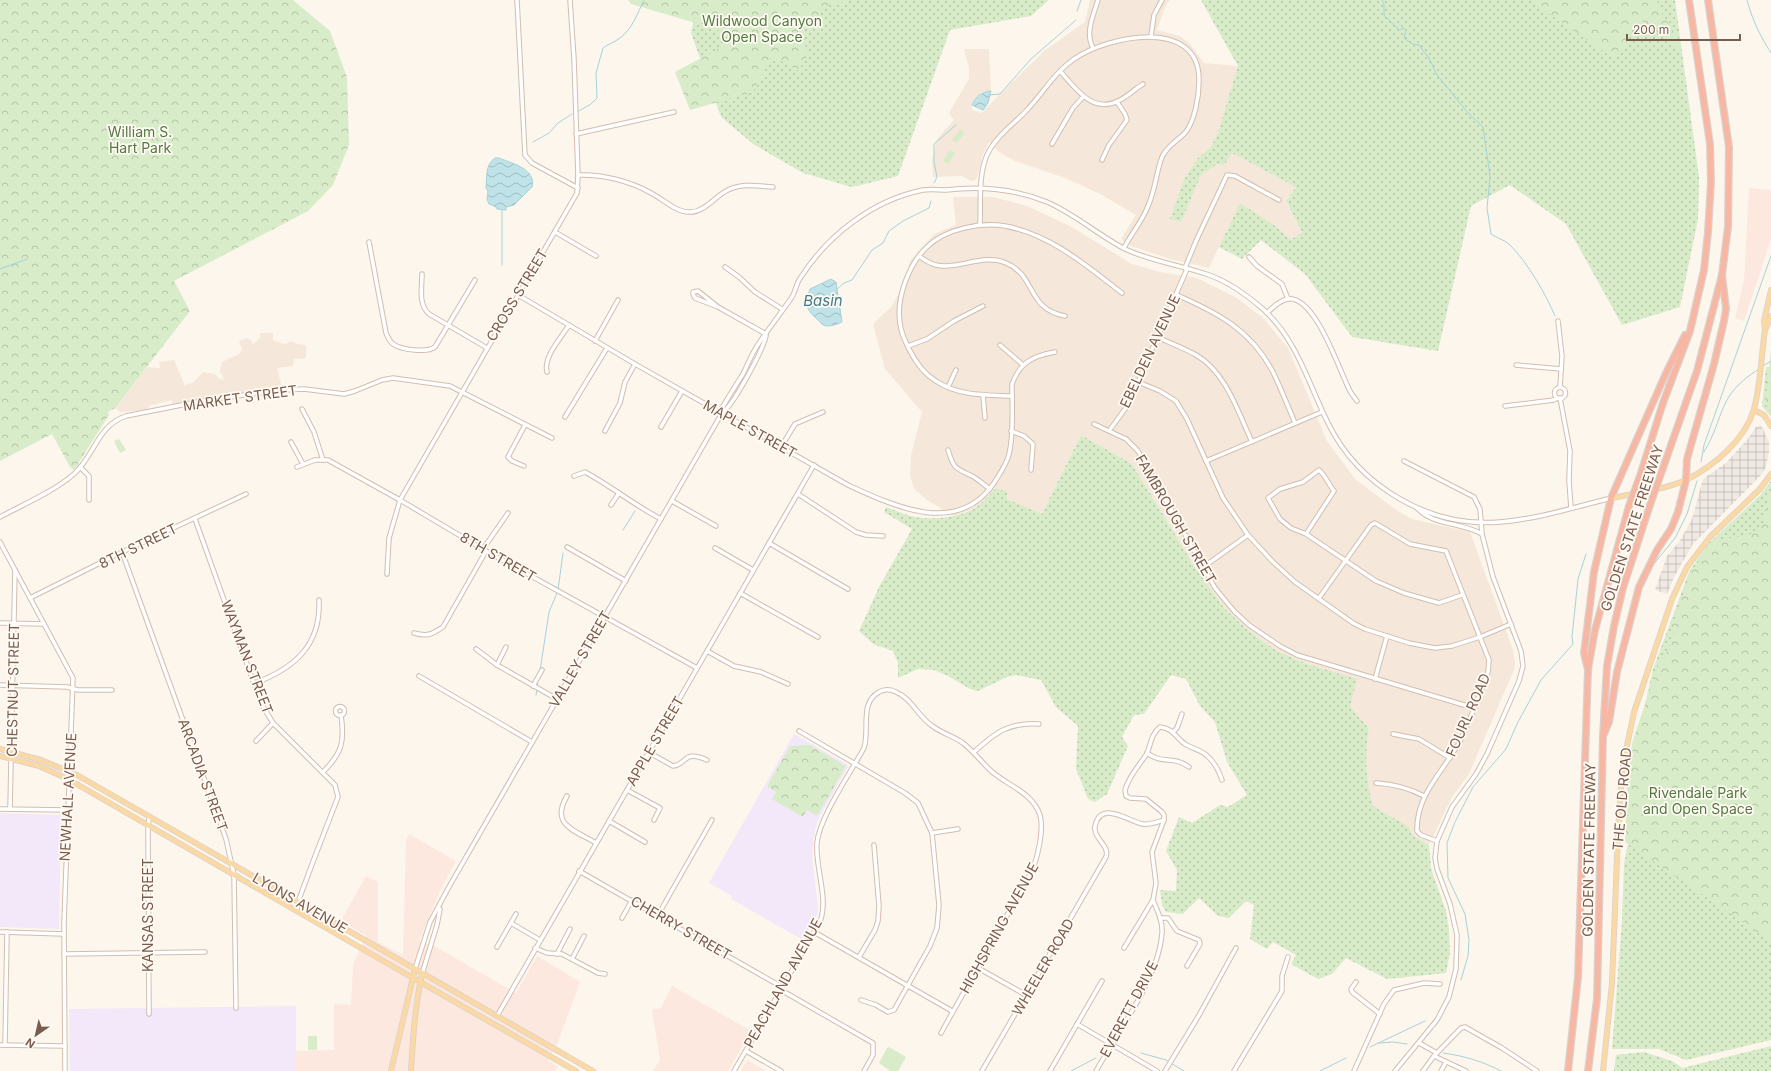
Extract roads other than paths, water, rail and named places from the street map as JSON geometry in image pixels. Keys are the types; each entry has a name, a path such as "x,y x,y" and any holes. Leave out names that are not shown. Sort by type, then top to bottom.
{"highway":[{"name":"GOLDEN STATE FREEWAY","path":"1568,1071 1578,977 1588,669 1594,630 1629,506 1693,319 1704,270 1711,182 1710,144 1689,0"},
{"name":"GOLDEN STATE FREEWAY","path":"1588,1071 1597,999 1603,736 1607,666 1623,588 1650,505 1697,371 1722,275 1728,227 1729,147 1708,0"},
{"path":"1603,736 1608,728 1618,672 1639,587 1657,550 1675,521 1686,480 1687,459 1714,364 1724,321 1726,309 1722,275"},
{"path":"1588,669 1584,653 1594,572 1611,498 1666,372 1693,319"}],"main road":[{"path":"1765,330 1764,321 1770,292"},
{"path":"1611,498 1663,487 1686,480 1711,465 1728,450 1744,430 1754,410 1765,330 1771,316"},
{"path":"1754,410 1764,415 1771,426"},
{"name":"THE OLD ROAD","path":"1603,1071 1612,983 1622,770 1634,712 1672,599 1687,567 1707,541 1760,489 1771,474"},
{"name":"LYONS AVENUE","path":"0,749 42,760 69,771 593,1071"},
{"name":"LYONS AVENUE","path":"0,756 12,758 44,768 68,779 576,1071"},
{"path":"391,1071 415,970"},
{"path":"411,1071 414,1020 422,974"},
{"path":"542,1052 549,1046"}],"street":[{"path":"523,0 517,0 522,118 526,158 551,174 578,188"},
{"name":"CROSS STREET","path":"387,574 389,538 400,500 575,198 578,188 578,175 574,59 570,0"},
{"path":"1093,48 1089,36 1098,0"},
{"path":"1150,36 1154,15 1162,0"},
{"path":"980,224 981,188 984,164 993,145 1029,108 1046,86 1074,59 1093,48 1118,40 1150,36 1172,41 1189,52 1198,68 1198,95 1189,126 1186,131 1169,146 1163,156 1144,216 1124,248"},
{"path":"1060,71 1088,100 1104,105 1118,102 1143,84"},
{"path":"1052,144 1083,96"},
{"path":"1102,160 1112,140 1127,120 1118,102"},
{"path":"576,134 674,112"},
{"path":"578,175 606,178 635,185 678,209 688,212 696,212 704,208 727,190 736,187 750,185 773,187"},
{"name":"EBELDEN AVENUE","path":"1109,431 1125,409 1138,382 1177,294 1196,241 1227,175 1235,176 1279,200"},
{"name":"VALLEY STREET","path":"422,974 437,925 441,906 450,885 556,699 605,618 672,501 722,413 722,408 758,344 796,291 798,282 814,259 840,232 878,206 903,196 928,190 981,188 1005,190 1046,202 1072,215 1124,248 1142,256 1209,275 1233,287 1267,312 1288,337 1322,412 1340,447 1364,473 1396,497 1416,507"},
{"path":"1012,396 963,393 935,381 916,362 903,336 900,322 901,303 904,283 912,267 927,247 935,240 960,229 980,224 1005,226 1045,239 1086,266 1122,293"},
{"path":"555,232 596,256"},
{"path":"369,242 386,333 392,343 418,350 431,350 438,344 475,280"},
{"path":"920,257 939,266 987,260 1004,262 1014,267 1022,275 1036,298 1045,309 1052,313 1065,316"},
{"path":"1248,257 1257,266 1282,284 1288,299"},
{"path":"725,267 739,277 755,292 782,309"},
{"path":"422,274 421,300 424,310 487,348"},
{"path":"718,307 698,291 694,292 693,294 695,298 718,307 766,334"},
{"path":"1177,294 1208,308 1224,318 1254,343 1273,372 1295,423"},
{"name":"MAPLE STREET","path":"518,295 607,348 848,485 883,501 906,509 930,514 946,514 960,510 976,501 990,489 1002,471 1009,454 1012,384 1015,375 1023,365"},
{"path":"1267,312 1279,303 1288,299 1295,301 1306,308 1330,343 1350,392 1357,401"},
{"path":"595,341 618,300"},
{"path":"908,346 927,339 954,321 983,306"},
{"path":"1558,321 1562,349 1560,388"},
{"path":"547,372 545,366 549,356 569,325"},
{"path":"1157,337 1198,356 1212,369 1225,385 1252,442"},
{"path":"1000,345 1023,365 1038,355 1055,352"},
{"path":"565,417 607,348"},
{"path":"605,431 620,403 625,382 635,364"},
{"path":"1516,365 1561,369"},
{"path":"948,387 956,370"},
{"name":"MARKET STREET","path":"0,517 58,485 74,474 107,427 114,421 126,416 207,400 304,389 344,394 387,378 409,379 450,386 552,438"},
{"path":"1138,382 1160,391 1176,402 1187,419 1223,498 1248,535 1273,562 1296,582 1353,623 1365,629 1409,643 1435,648 1452,646 1480,637 1511,624"},
{"path":"1560,388 1555,390 1555,394 1559,398 1570,451 1569,481 1571,508"},
{"path":"1505,406 1564,397 1564,389 1560,388"},
{"path":"661,427 682,391"},
{"path":"983,395 985,418"},
{"path":"297,467 315,460 323,460 314,432 302,409"},
{"path":"781,447 795,424 823,412"},
{"path":"1206,461 1322,412"},
{"name":"FAMBROUGH STREET","path":"1094,424 1126,439 1138,451 1214,588 1234,611 1249,625 1280,646 1297,655 1474,708"},
{"path":"524,466 512,461 508,457 525,425"},
{"path":"1011,432 1024,436 1033,444 1031,470"},
{"path":"291,442 303,464"},
{"path":"948,450 951,461 958,470 973,476 990,489"},
{"name":"8TH STREET","path":"323,460 328,460 400,500 605,618 697,668"},
{"path":"1395,1071 1438,1020 1446,1003 1452,984 1457,957 1457,935 1454,918 1437,869 1435,858 1437,841 1452,807 1485,759 1519,681 1523,666 1523,658 1496,583 1482,534 1480,509 1474,497 1404,461"},
{"name":"APPLE STREET","path":"497,1016 814,465"},
{"path":"80,467 88,476 89,500"},
{"path":"1306,534 1334,491 1327,482 1325,475 1319,470 1303,482 1280,488 1268,498 1280,519 1291,528 1306,534 1376,581 1404,592 1439,602 1462,595"},
{"path":"574,476 585,472 661,519"},
{"path":"611,505 619,493"},
{"name":"8TH STREET","path":"30,598 122,552 246,494"},
{"path":"798,494 856,532 866,535 883,536"},
{"path":"1416,507 1449,518 1481,523 1523,519 1611,498"},
{"path":"672,501 716,526"},
{"path":"1416,507 1425,516 1443,522 1469,527 1482,534"},
{"path":"414,633 424,636 443,627 485,550 508,513"},
{"name":"WAYMAN STREET","path":"195,518 262,703 273,723 335,785 338,797 298,902 297,911"},
{"name":"FOURL ROAD","path":"1346,561 1371,525 1375,523 1410,544 1446,551 1462,595 1489,660 1488,672 1460,740 1450,758 1424,796 1417,822 1417,831 1421,835 1437,841"},
{"path":"1202,568 1248,535"},
{"name":"NEWHALL AVENUE","path":"0,542 72,676 73,688 68,779 64,934 65,1071"},
{"path":"768,543 848,589"},
{"path":"568,547 626,581"},
{"path":"715,548 754,570"},
{"name":"ARCADIA STREET","path":"122,552 226,839 234,875 236,1008"},
{"path":"1319,598 1346,561"},
{"name":"CHESTNUT STREET","path":"10,809 15,570"},
{"path":"740,593 818,637"},
{"path":"255,683 279,673 292,663 308,647 318,623 319,600"},
{"path":"0,623 44,624"},
{"path":"1375,679 1387,636"},
{"path":"497,665 506,647"},
{"path":"476,649 497,665 556,699"},
{"path":"707,651 734,666 761,672 788,684"},
{"path":"533,686 542,670"},
{"path":"419,676 532,742"},
{"path":"0,685 67,687 78,690 112,690"},
{"name":"PEACHLAND AVENUE","path":"734,1071 820,922 823,910 817,850 819,830 867,739 867,706 870,699 887,689 897,692 908,701 931,725 962,742 974,752"},
{"path":"1173,732 1177,728 1182,714"},
{"path":"322,772 342,749 343,740 341,715"},
{"path":"256,741 273,723"},
{"path":"974,752 991,736 1007,727 1023,723 1039,724"},
{"path":"1124,948 1153,900 1156,883 1152,852 1164,820 1164,814 1158,808 1142,798 1130,798 1126,796 1124,790 1132,774 1147,753 1150,741 1160,726 1166,727 1185,744 1205,754 1219,771 1222,780"},
{"path":"799,731 905,793 918,803 932,833 939,905 937,928 930,946 894,1010 888,1012 876,1005 861,1000"},
{"path":"1393,734 1419,739 1450,758"},
{"path":"648,752 672,766 676,766 685,759 697,755 706,760"},
{"name":"HIGHSPRING AVENUE","path":"941,1033 1033,869 1040,844 1040,816 1032,802 1023,792 989,769 974,752"},
{"path":"1147,753 1159,760 1182,761 1189,767"},
{"path":"1376,783 1387,783 1411,789 1424,796"},
{"path":"627,790 660,808 654,820"},
{"path":"567,796 561,806 560,815 564,822 569,827 596,843"},
{"path":"0,809 67,810"},
{"name":"WHEELER ROAD","path":"982,1071 1103,863 1107,854 1105,846 1098,838 1095,829 1097,821 1104,814 1119,814 1145,824 1164,820"},
{"name":"KANSAS STREET","path":"149,817 149,1014"},
{"path":"658,915 712,820"},
{"path":"609,821 645,842"},
{"path":"932,833 958,829"},
{"path":"859,957 875,930 878,921 879,906 874,845"},
{"name":"CHERRY STREET","path":"580,871 658,915 873,1043 873,1055 864,1071"},
{"path":"622,918 632,900"},
{"name":"EVERETT DRIVE","path":"1096,1071 1156,965 1162,932 1160,918 1153,900"},
{"name":"VALLEY STREET","path":"415,970 430,922 441,906"},
{"path":"497,947 516,914"},
{"path":"1160,918 1168,918 1177,931 1199,940 1200,944 1187,966"},
{"path":"511,923 540,940"},
{"path":"557,954 570,929"},
{"path":"0,932 64,934"},
{"path":"5,1045 7,932"},
{"path":"814,932 952,1011"},
{"path":"572,959 584,936"},
{"path":"535,948 547,953 562,954 598,974 605,974"},
{"path":"1165,1071 1198,1018 1236,948"},
{"path":"64,954 205,952"},
{"path":"1234,1071 1282,991 1282,976 1288,957"},
{"path":"978,968 1026,995"},
{"path":"1050,1071 1102,981"},
{"path":"1356,982 1351,989 1352,992 1380,1014"},
{"path":"1354,1071 1389,995 1394,990 1424,983 1440,984"},
{"path":"1077,1024 1156,1071"},
{"path":"1423,1071 1434,1056 1460,1028 1465,1027 1502,1048 1537,1071"},
{"path":"1419,1043 1437,1053"},
{"path":"0,1045 65,1046"},
{"path":"746,1051 781,1071"},
{"path":"1434,1056 1466,1071"},
{"path":"1441,1071 1446,1062"}],"water":[{"path":"991,91 988,103 983,110 972,105 975,99 980,95"},
{"path":"495,158 499,158 527,171 533,181 532,187 514,205 506,207 506,210 497,209 489,204 487,199 487,172 490,164"},
{"name":"Basin","path":"831,279 836,282 842,322 827,326 822,324 810,312 807,306 807,298 810,289"}],"waterway":[{"path":"577,112 591,104 597,98 596,73 603,48 618,39 628,30 644,0"},
{"path":"1077,11 1081,0"},
{"path":"1382,0 1384,4 1384,15 1399,30 1404,28 1406,30 1404,38 1412,44 1419,45 1429,58 1437,75 1468,113 1483,127 1490,176 1487,208 1491,234 1508,243 1523,260 1547,298 1555,316"},
{"path":"1747,0 1751,14 1771,53"},
{"path":"989,95 1000,94 1031,59 1076,20"},
{"path":"533,142 549,133 558,123 572,114"},
{"path":"934,183 937,177 934,162 934,144 956,125"},
{"path":"836,290 844,283 852,280 872,250 883,243 889,231 903,221 929,208 931,201"},
{"path":"502,210 502,265"},
{"path":"1701,462 1704,445 1771,256"},
{"path":"0,269 27,259"},
{"path":"1763,366 1771,361"},
{"path":"1704,452 1729,397 1735,388 1759,369"},
{"path":"1653,565 1675,538 1687,514 1697,481"},
{"path":"623,530 635,511"},
{"path":"558,590 563,553"},
{"path":"1461,980 1468,956 1469,940 1465,914 1448,878 1447,843 1455,822 1473,787 1506,749 1518,722 1541,680 1573,644 1572,637 1578,579 1586,554"},
{"path":"540,671 549,612 557,593"},
{"path":"537,687 538,680"},
{"path":"536,695 537,690"},
{"path":"1370,1047 1425,1021"},
{"path":"1379,1043 1393,1042 1407,1044"},
{"path":"1141,1053 1166,1060 1184,1071"},
{"path":"1443,1053 1473,1059 1501,1071"},
{"path":"1071,1071 1096,1058"},
{"path":"1320,1071 1346,1058"}],"park label":[{"name":"Wildwood Canyon Open Space","path":"762,30"},
{"name":"William S. Hart Park","path":"140,140"},
{"name":"Rivendale Park and Open Space","path":"1698,802"}]}
